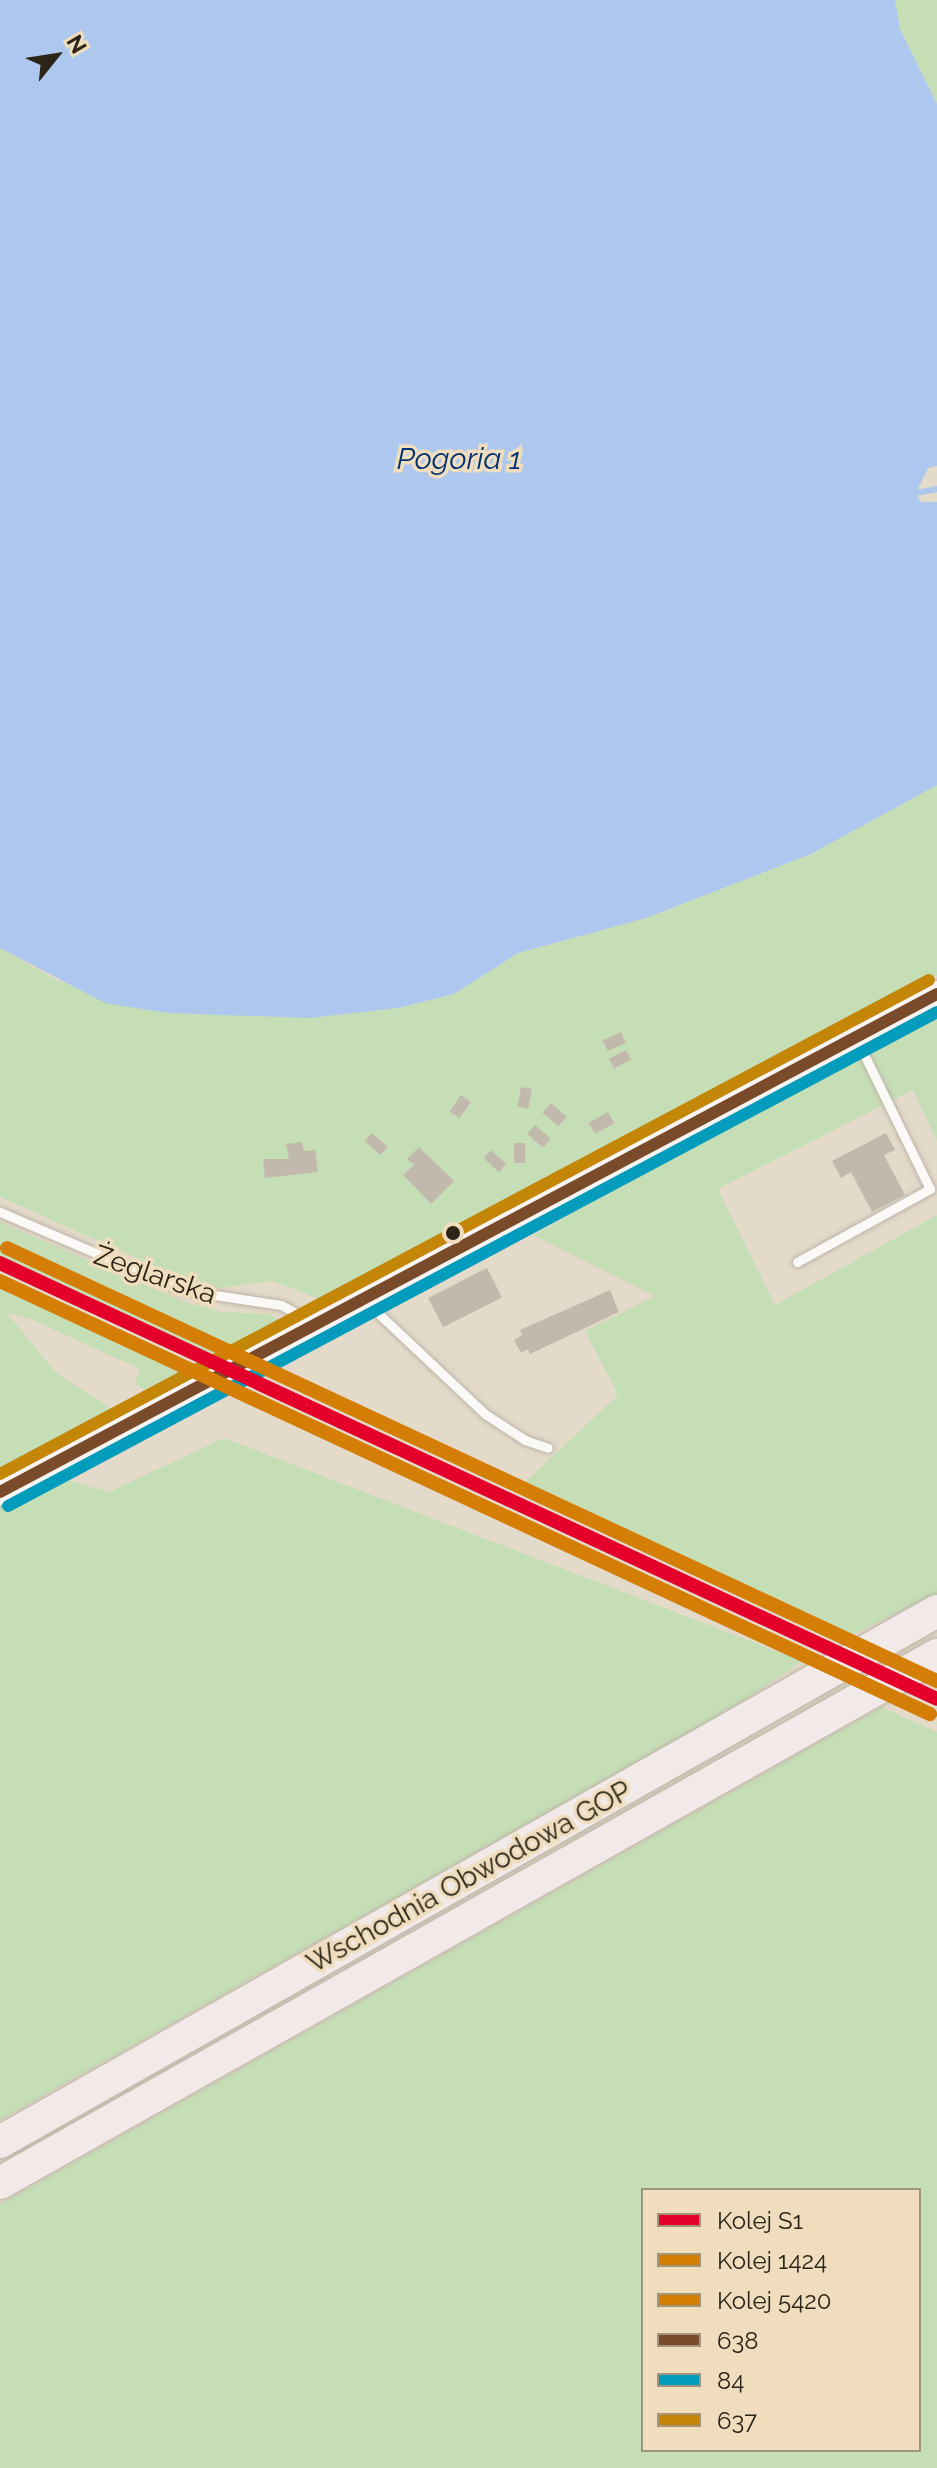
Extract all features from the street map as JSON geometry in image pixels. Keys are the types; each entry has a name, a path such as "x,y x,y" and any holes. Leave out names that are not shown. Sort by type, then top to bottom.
{"highway":[{"name":"Wschodnia Obwodowa GOP","path":"0,2142 937,1611"},
{"name":"Wschodnia Obwodowa GOP","path":"0,2183 937,1655"}],"street":[{"path":"0,1492 937,994"}],"lane":[{"path":"797,1262 930,1189 855,1037"},
{"name":"Żeglarska","path":"0,1212 182,1290 281,1305 296,1313 307,1328"},
{"path":"369,1295 381,1316 485,1414 525,1440 548,1448"}],"green space":[{"path":"895,0 937,0 937,104 900,29"},
{"path":"937,785 937,975 319,1299 273,1281 218,1288 186,1280 0,1197 0,948 60,982 398,1008 454,994 518,953 646,918 811,854"},
{"path":"937,1013 937,1141 913,1090 718,1189 775,1305 937,1215 937,1594 843,1639 521,1486 618,1395 585,1331 655,1296 533,1235"},
{"path":"0,1222 184,1302 222,1312 270,1314 279,1320 279,1331 258,1344 254,1337 216,1358 0,1257"},
{"path":"0,1283 191,1372 170,1383 173,1390 154,1395 135,1384 140,1369 28,1318 7,1313 56,1373 112,1409 0,1473"},
{"path":"224,1438 802,1661 727,1712 0,2120 0,1506 54,1476 109,1492"},
{"path":"881,1707 937,1732 937,2468 0,2468 0,2204"}],"water":[{"name":"Pogoria 1","path":"0,0 895,0 900,29 937,104 937,466 928,468 916,493 921,502 937,502 937,785 811,854 646,918 518,953 454,994 398,1008 309,1018 167,1013 105,1003 0,948"}],"building":[{"path":"621,1032 626,1043 608,1051 603,1040"},
{"path":"626,1050 631,1060 614,1068 609,1059"},
{"path":"521,1087 532,1089 528,1109 518,1107"},
{"path":"461,1095 471,1102 459,1118 450,1111"},
{"path":"551,1103 567,1117 558,1127 542,1113"},
{"path":"608,1112 614,1123 595,1134 589,1123"},
{"path":"535,1125 551,1139 543,1148 527,1134"},
{"path":"372,1133 388,1147 381,1155 365,1141"},
{"path":"886,1133 895,1150 884,1155 905,1195 872,1212 851,1172 841,1178 832,1161"},
{"path":"302,1142 304,1151 315,1150 318,1172 265,1178 263,1159 289,1159 286,1144"},
{"path":"514,1143 525,1143 525,1163 514,1163"},
{"path":"419,1147 454,1181 431,1204 403,1175 414,1165 407,1159"},
{"path":"491,1150 506,1164 499,1172 483,1158"},
{"path":"487,1268 502,1297 443,1327 428,1298"},
{"path":"610,1290 619,1312 530,1354 528,1349 521,1353 514,1340 522,1335 520,1330"}],"waterway":[{"path":"916,493 937,489"}],"rail line":[{"name":"5420","path":"7,1248 937,1681"},
{"name":"S1","path":"0,1263 937,1699"},
{"name":"1424","path":"0,1281 930,1714"}],"transit line":[{"name":"637","path":"0,1474 929,980"},
{"name":"638","path":"0,1492 937,994"},
{"name":"84","path":"8,1506 937,1012"}]}
